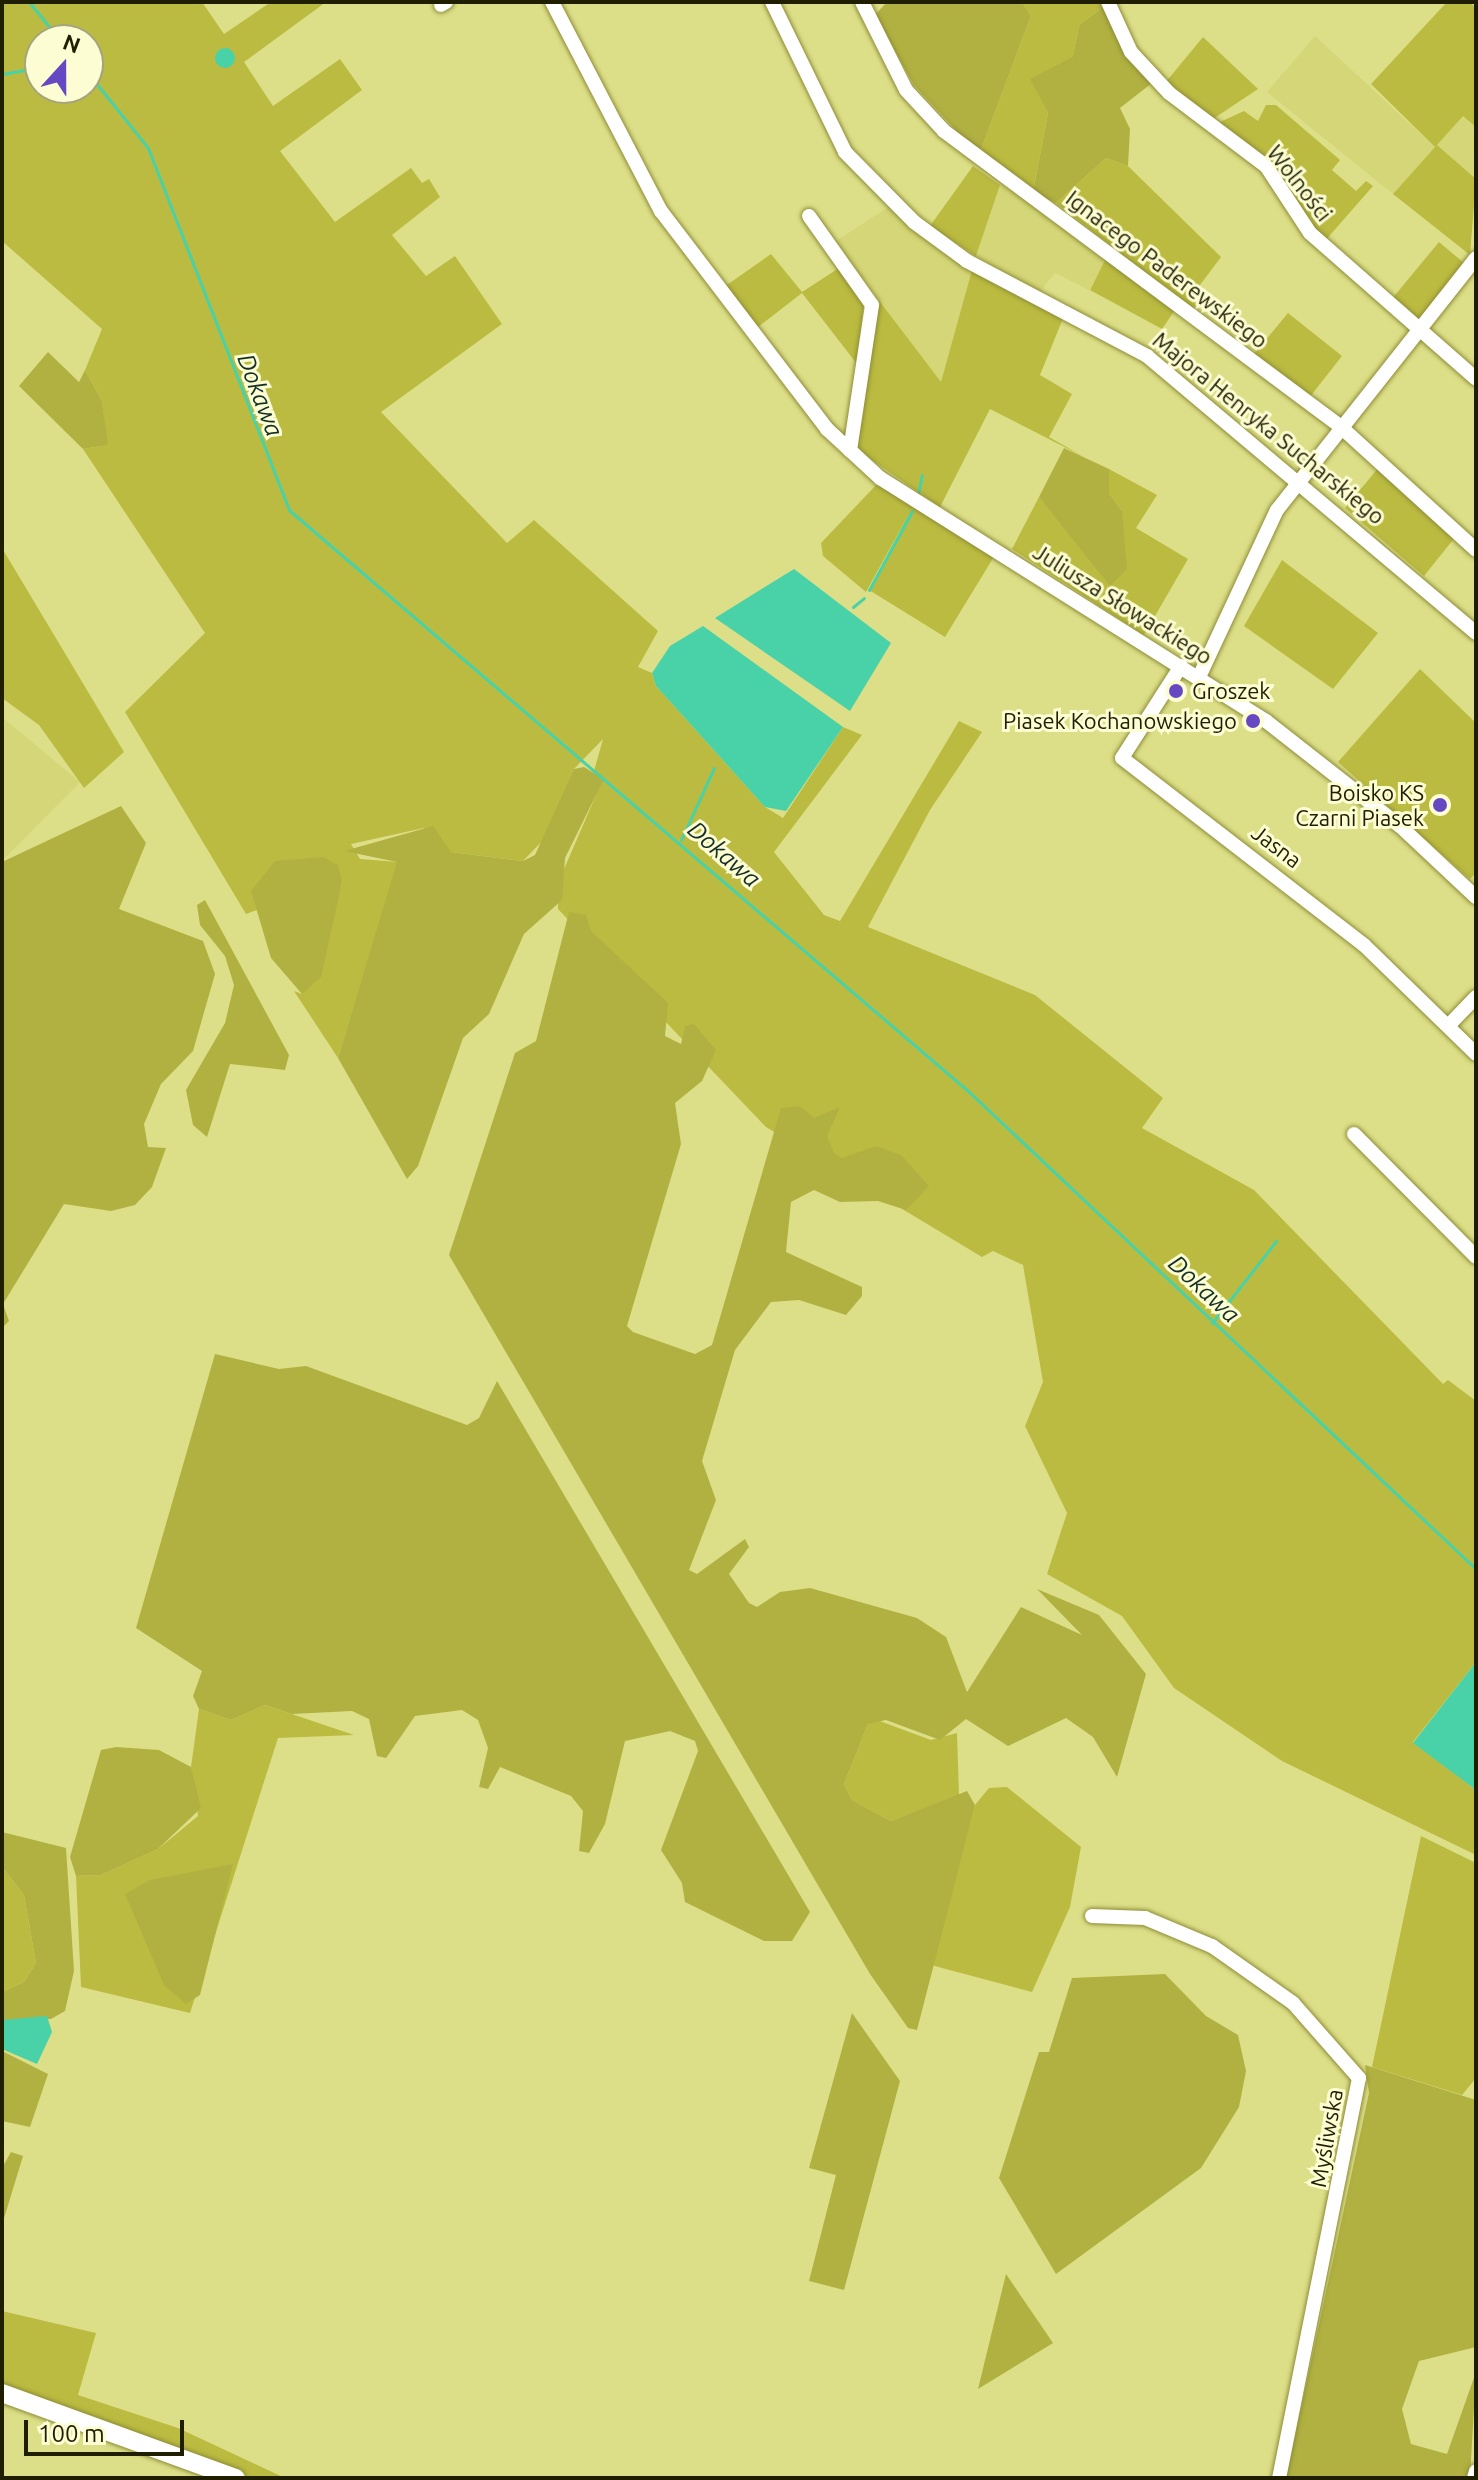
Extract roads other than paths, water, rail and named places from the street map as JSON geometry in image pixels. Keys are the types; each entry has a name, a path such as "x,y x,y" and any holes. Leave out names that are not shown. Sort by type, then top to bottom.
{"main road":[{"path":"2,2393 236,2478"}],"street":[{"name":"Juliusza Słowackiego","path":"552,2 661,211 850,450 880,478 1199,677 1332,770 1476,897"},
{"name":"Majora Henryka Sucharskiego","path":"772,2 845,152 891,201 967,261 1147,356 1300,478 1476,633"},
{"name":"Ignacego Paderewskiego","path":"862,2 906,90 944,131 1342,428 1476,550"},
{"name":"Wolności","path":"1108,2 1131,52 1169,93 1266,166 1299,221 1476,379"},
{"path":"809,220 872,305 850,450"},
{"path":"1199,677 1277,510 1476,258"},
{"name":"Jasna","path":"1181,666 1122,758 1307,897 1449,1025 1476,1054"},
{"path":"1449,1025 1476,997"},
{"path":"1354,1134 1476,1257"},
{"name":"Myśliwska","path":"1092,1916 1145,1918 1212,1946 1293,2003 1359,2078 1279,2478"},
{"path":"1474,2478 1476,2471"}],"waterway":[{"name":"Dokawa","path":"29,2 47,24"},
{"path":"2,74 24,70"},
{"name":"Dokawa","path":"104,93 148,148 289,510 967,1090 1476,1569"},
{"path":"918,495 922,475"},
{"path":"869,590 912,511"},
{"path":"853,607 864,598"},
{"path":"681,840 714,768"},
{"path":"1212,1323 1276,1241"}],"place":[{"name":"Groszek","path":"1176,691"},
{"name":"Piasek Kochanowskiego","path":"1253,721"},
{"name":"Boisko KS Czarni Piasek","path":"1440,805"}]}
